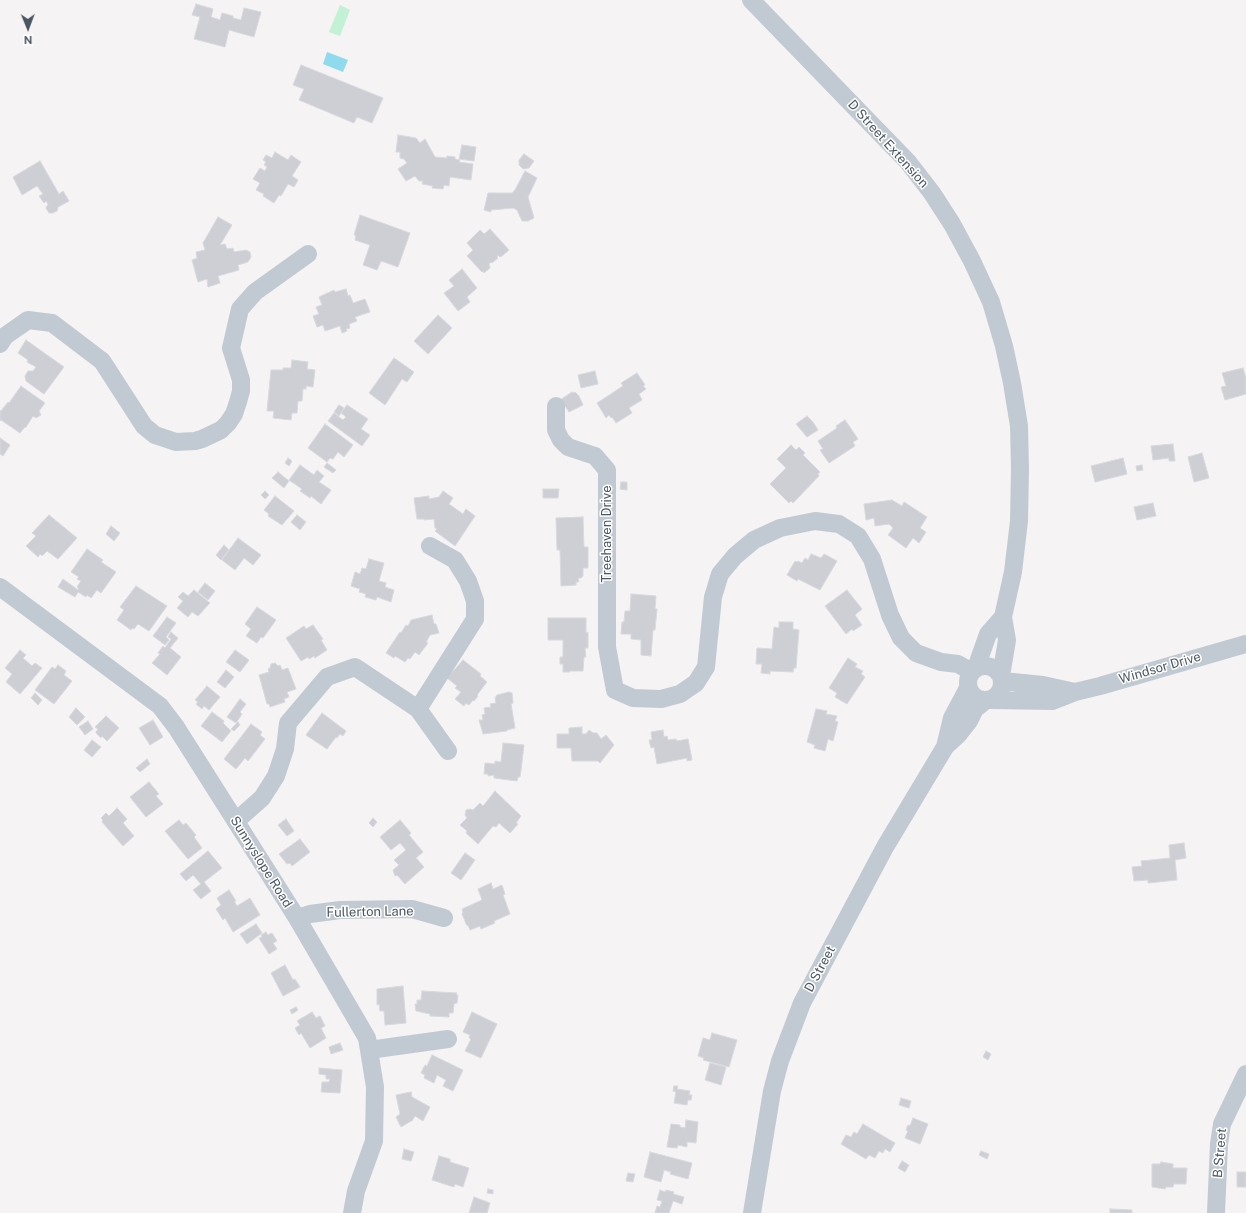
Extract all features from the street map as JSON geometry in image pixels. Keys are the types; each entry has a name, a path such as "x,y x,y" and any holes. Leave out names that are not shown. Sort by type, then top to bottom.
{"street":[{"name":"D Street Extension","path":"751,0 908,162 932,193 952,224 972,261 991,302 1004,346 1019,426 1019,521 1013,572 1003,617 1007,640 1002,678"},
{"path":"0,344 5,336 28,320 52,323 102,361 144,426 155,435 176,442 202,439 220,430 228,423 234,414 238,402 241,391 241,380 231,348 240,309 255,292 308,254"},
{"name":"Treehaven Drive","path":"556,406 556,430 561,440 568,447 594,456 608,470 607,647 615,690 633,698 661,700 680,694 696,683 706,666 713,597 720,574 735,556 754,540 780,528 815,521 839,524 858,536 872,559 890,616 901,638 916,653 941,662 971,678"},
{"path":"418,709 475,619 475,602 468,581 455,560 430,546"},
{"name":"Sunnyslope Road","path":"0,587 160,706 176,727 297,918 367,1038 375,1087 374,1141 356,1191 352,1213"},
{"name":"D Street Extension","path":"971,678 988,634 1003,617"},
{"name":"Windsor Drive","path":"988,700 1052,702 1075,692 1246,644"},
{"path":"981,666 993,667 998,671 1002,678 1002,687 996,697 988,700 980,700 975,697 971,678 981,666"},
{"path":"236,821 262,798 273,782 285,749 288,723 327,677 355,667 418,709 448,751"},
{"name":"D Street","path":"752,1213 772,1091 780,1061 797,1017 885,847 945,747 952,718 971,678"},
{"name":"Windsor Drive","path":"1002,678 1075,692"},
{"name":"D Street","path":"945,747 958,736 969,721 975,709 988,700"},
{"name":"Fullerton Lane","path":"297,918 310,914 340,910 412,909 444,918"},
{"path":"369,1050 448,1039"},
{"name":"B Street","path":"1216,1213 1219,1144 1222,1124 1246,1074"}],"green space":[{"path":"340,5 350,10 340,36 329,32"}],"water":[{"path":"327,52 348,60 343,72 323,64"}],"building":[{"path":"196,4 213,9 211,17 220,20 222,13 241,20 244,8 261,12 254,37 229,30 225,47 194,39 200,17 192,15"},
{"path":"301,65 383,98 372,123 357,117 354,123 299,100 304,89 293,85"},
{"path":"398,135 416,138 420,143 425,139 435,157 455,157 455,159 460,160 459,162 473,164 471,180 450,177 449,186 444,185 443,189 432,188 433,186 422,184 423,181 419,181 415,176 406,181 398,169 407,163 404,159 400,158 400,152 396,152"},
{"path":"462,145 476,147 474,161 459,159"},
{"path":"275,152 288,160 291,155 301,162 292,176 298,180 294,187 288,184 281,196 279,195 274,203 263,196 264,194 256,190 260,183 253,179 260,168 265,171 267,167 264,165 266,162 263,160 266,155 272,158"},
{"path":"524,154 534,161 529,168 523,169 519,165 519,160"},
{"path":"40,161 59,194 63,191 69,201 58,207 57,211 53,213 49,213 46,208 48,204 46,201 44,203 39,196 43,194 37,186 22,195 13,177"},
{"path":"525,171 537,178 528,197 534,218 528,221 522,221 517,210 513,208 491,210 491,212 484,210 488,193 512,193"},
{"path":"360,215 410,233 398,267 381,261 377,270 363,265 370,245 355,240 356,236 354,235"},
{"path":"218,217 232,225 220,245 225,244 227,249 233,248 234,252 246,250 250,252 251,257 248,262 238,265 239,270 218,276 220,283 208,287 207,279 198,282 192,260 197,258 196,252 205,250 203,243"},
{"path":"490,229 509,250 500,257 498,255 498,258 489,264 490,268 484,273 467,256 473,250 467,243 480,230 484,234"},
{"path":"462,269 477,288 467,297 470,302 458,311 444,293 454,286 449,280"},
{"path":"346,289 348,296 350,295 353,303 365,299 370,312 355,317 357,321 349,324 350,328 346,329 347,331 342,333 340,326 325,331 323,325 317,327 313,316 319,314 316,307 322,305 319,297 334,290 335,292"},
{"path":"438,315 452,328 428,354 414,341"},
{"path":"26,340 64,367 44,394 26,381 25,376 28,371 33,371 36,367 27,362 28,360 18,353"},
{"path":"394,358 414,372 407,382 402,379 385,405 369,393"},
{"path":"292,360 308,362 307,369 315,370 313,387 306,386 306,389 303,389 302,401 298,401 297,413 292,413 291,420 273,418 274,411 267,411 271,370 291,368"},
{"path":"1243,368 1246,378 1246,394 1225,400 1221,387 1226,386 1222,373"},
{"path":"595,371 598,384 581,388 578,375"},
{"path":"637,373 646,389 639,394 642,400 629,408 632,413 616,423 609,415 606,418 597,403 623,386 621,383"},
{"path":"21,386 45,403 39,411 41,415 36,418 33,416 20,433 1,420 0,421 0,410 1,411 8,402 9,403"},
{"path":"572,392 575,392 579,396 583,405 569,412 560,400"},
{"path":"339,405 344,408 339,416 334,412"},
{"path":"347,405 368,419 361,429 370,435 362,446 328,421 334,413 343,420 346,417 341,413"},
{"path":"807,416 818,430 807,437 796,424"},
{"path":"845,420 858,439 853,442 855,446 829,463 820,450 823,449 818,441 837,428 836,426"},
{"path":"325,424 353,445 344,457 338,452 333,459 330,458 327,462 308,448"},
{"path":"0,438 10,445 3,456 0,454"},
{"path":"1173,444 1175,461 1169,461 1169,458 1153,460 1151,446"},
{"path":"791,445 796,450 799,447 805,453 803,455 820,472 818,474 819,476 793,503 791,501 789,503 770,484 786,468 777,459"},
{"path":"1202,453 1209,478 1194,482 1188,457"},
{"path":"288,458 292,461 289,466 285,463"},
{"path":"1123,458 1127,474 1095,482 1091,466"},
{"path":"327,463 336,470 333,473 324,467"},
{"path":"300,465 314,475 317,470 324,476 319,482 331,490 321,504 311,496 310,498 300,491 302,489 289,480"},
{"path":"1142,465 1143,470 1137,471 1136,466"},
{"path":"278,472 289,481 284,488 272,478"},
{"path":"621,482 627,482 627,490 620,489"},
{"path":"543,489 559,489 558,498 543,498"},
{"path":"265,491 269,495 265,499 261,495"},
{"path":"443,491 453,498 449,504 463,514 466,509 475,516 455,546 435,531 437,529 435,528 434,519 417,519 414,498 429,496 429,499 439,497"},
{"path":"275,496 294,511 282,525 268,516 269,514 264,510"},
{"path":"892,500 902,506 904,502 927,517 920,528 926,532 919,543 913,538 906,548 888,535 893,528 889,524 875,526 874,518 866,520 864,504"},
{"path":"1153,503 1156,516 1137,520 1134,507"},
{"path":"49,515 77,538 58,559 47,551 42,556 40,554 38,557 26,546 36,536 32,533"},
{"path":"297,515 306,522 300,530 291,522"},
{"path":"583,517 584,547 588,547 588,568 583,568 583,576 578,578 579,582 576,582 576,585 561,586 560,550 557,550 556,518"},
{"path":"111,526 120,533 114,541 106,534"},
{"path":"238,538 261,555 253,565 244,558 235,570 222,560"},
{"path":"224,545 229,550 221,560 216,555"},
{"path":"87,549 103,560 101,562 116,572 101,593 97,590 91,598 78,592 75,597 58,587 63,579 78,590 79,589 77,587 81,581 77,579 79,577 71,572"},
{"path":"811,554 821,558 824,554 837,561 820,590 798,579 797,581 787,575 795,561 802,563 805,558 808,560"},
{"path":"369,559 384,563 379,581 386,583 385,587 394,590 391,602 377,597 376,600 365,597 366,594 359,592 360,589 351,586 355,572 360,574 362,568 366,569"},
{"path":"205,583 215,591 208,600 198,592"},
{"path":"136,586 167,606 149,631 138,624 131,630 117,620 124,610 120,607"},
{"path":"194,590 210,603 198,616 192,612 188,617 177,608 183,601 178,597 183,592 188,596"},
{"path":"847,590 862,609 855,615 862,625 853,631 852,629 846,634 825,606"},
{"path":"631,594 656,596 655,609 657,609 655,630 653,630 651,656 641,655 641,640 631,639 631,634 621,634 625,611 630,611"},
{"path":"257,607 276,620 263,638 261,637 257,643 246,636 251,629 245,624"},
{"path":"432,615 434,624 436,624 439,633 430,635 426,642 428,643 419,655 415,652 410,659 408,658 405,662 386,653 400,632 401,633 406,625 408,626 411,620"},
{"path":"167,617 176,623 166,637 169,640 165,645 153,636"},
{"path":"548,618 586,618 588,648 585,648 586,657 584,657 583,671 563,672 563,664 560,664 560,657 563,657 563,640 548,640"},
{"path":"779,622 793,622 793,629 799,630 796,668 794,668 793,672 770,671 770,674 761,673 762,664 756,664 757,648 772,649 774,627 779,628"},
{"path":"313,625 323,639 321,640 327,650 315,658 314,656 309,659 308,657 301,661 286,638 304,626 306,629"},
{"path":"171,632 178,638 170,648 181,657 167,675 152,663 160,654 158,653 163,646 165,648 171,639 168,637"},
{"path":"20,650 26,655 23,658 32,666 35,663 42,668 20,694 6,682 12,674 5,668"},
{"path":"235,650 249,660 240,672 226,662"},
{"path":"848,658 857,664 855,667 863,671 861,674 865,677 847,704 835,697 837,693 829,688"},
{"path":"463,660 481,674 480,676 487,682 474,701 473,700 469,705 466,703 464,706 455,699 461,692 455,688 457,686 447,678"},
{"path":"275,663 278,666 280,665 282,670 288,668 296,689 287,692 289,697 284,699 285,702 270,707 269,704 267,704 259,675 269,672 268,669 270,668 271,664"},
{"path":"58,665 66,671 64,675 72,681 54,704 35,690 52,667 55,669"},
{"path":"226,670 234,677 225,688 217,682"},
{"path":"207,686 220,697 209,710 204,706 202,709 196,704 198,702 195,700"},
{"path":"509,692 512,693 513,703 511,704 515,728 507,731 483,734 479,720 483,720 482,715 485,714 484,708 491,707 490,704 496,703 495,698 497,695"},
{"path":"35,693 42,700 38,705 31,698"},
{"path":"240,699 246,704 240,712 242,714 236,723 227,717"},
{"path":"76,708 85,717 77,725 69,717"},
{"path":"816,709 827,711 826,714 837,716 835,721 838,722 833,741 828,739 825,751 814,748 815,745 807,742"},
{"path":"212,712 224,721 223,723 231,731 222,742 201,726"},
{"path":"322,713 346,731 343,736 340,734 337,738 336,737 327,749 306,735"},
{"path":"106,716 119,728 107,741 96,733 98,729 95,727"},
{"path":"153,720 163,737 150,745 139,728"},
{"path":"88,721 93,729 85,735 79,727"},
{"path":"238,722 240,725 234,731 231,729"},
{"path":"251,724 262,732 260,735 265,739 248,761 245,758 236,769 224,759"},
{"path":"582,727 582,734 586,734 589,730 593,733 597,733 601,739 606,735 614,745 600,763 598,761 572,761 571,748 557,748 557,734 569,734 569,728"},
{"path":"663,730 664,737 667,736 668,740 676,739 677,741 688,739 692,760 687,761 687,758 657,764 654,747 651,748 649,740 652,740 651,732"},
{"path":"92,740 101,747 92,757 84,750"},
{"path":"503,743 524,745 520,777 518,777 517,781 494,778 494,775 488,776 488,774 484,774 485,763 495,764 495,761 501,762"},
{"path":"147,759 150,764 140,772 136,768"},
{"path":"149,782 159,794 156,796 163,804 146,817 130,797"},
{"path":"495,791 521,816 516,823 518,824 510,833 499,823 496,827 493,826 478,844 460,825 467,818 465,815 466,810 473,810 480,803 483,806"},
{"path":"117,808 127,819 123,823 134,836 123,846 102,822 103,820 101,818 106,813 109,816"},
{"path":"373,818 377,822 373,827 369,823"},
{"path":"286,819 294,831 287,836 278,825"},
{"path":"179,820 183,825 186,823 196,835 194,837 202,848 188,859 165,831"},
{"path":"400,820 411,833 409,835 423,852 416,858 424,867 405,884 397,875 395,876 393,870 399,865 394,860 406,850 400,843 391,850 380,837"},
{"path":"300,839 310,852 292,866 290,863 287,864 279,854"},
{"path":"1184,843 1186,858 1175,860 1177,880 1148,883 1148,880 1134,881 1132,867 1142,866 1141,861 1170,858 1169,845"},
{"path":"208,851 222,868 204,882 211,891 201,899 193,890 201,884 193,875 186,881 180,874"},
{"path":"465,853 475,860 461,880 451,873"},
{"path":"491,883 493,889 502,885 505,894 503,895 510,914 481,929 480,926 470,930 462,914 462,909 482,900 478,889"},
{"path":"229,890 236,901 234,901 237,906 250,898 260,915 233,932 225,918 223,920 216,909 221,905 217,898"},
{"path":"256,924 262,933 247,944 240,934"},
{"path":"266,932 268,935 272,933 277,941 273,943 277,949 269,954 259,938"},
{"path":"285,965 293,980 295,979 300,987 283,996 271,973"},
{"path":"403,986 406,1023 385,1025 384,1011 380,1011 379,1004 377,1005 377,989"},
{"path":"422,991 457,993 457,1003 454,1004 453,1013 449,1013 449,1017 430,1016 430,1014 416,1011 415,1004 417,1004 417,1000 421,1000"},
{"path":"296,1007 298,1010 292,1014 290,1010"},
{"path":"312,1012 316,1018 320,1016 325,1026 321,1028 326,1038 310,1048 301,1033 299,1035 295,1028 300,1025 297,1021"},
{"path":"472,1012 497,1024 481,1058 465,1051 471,1039 469,1038 470,1035 463,1032"},
{"path":"712,1033 737,1040 729,1067 703,1060 704,1058 698,1056 703,1038 710,1040"},
{"path":"340,1043 343,1050 331,1054 329,1047"},
{"path":"986,1051 991,1054 988,1060 983,1057"},
{"path":"432,1055 463,1070 453,1091 443,1086 446,1080 437,1075 434,1083 424,1078 425,1075 421,1073 425,1065 427,1066"},
{"path":"710,1063 726,1067 721,1085 705,1080"},
{"path":"319,1068 342,1070 340,1093 321,1092 322,1082 329,1082 330,1079 326,1079 326,1075 319,1074"},
{"path":"674,1086 678,1086 677,1089 690,1091 689,1095 692,1095 691,1100 688,1100 687,1105 674,1103 676,1092 673,1091"},
{"path":"411,1092 412,1097 430,1107 423,1121 415,1116 412,1121 401,1127 396,1117 400,1114 396,1095"},
{"path":"901,1098 911,1101 909,1108 899,1105"},
{"path":"913,1118 928,1124 920,1144 905,1138 908,1131 906,1130 908,1125 910,1126"},
{"path":"686,1120 698,1122 696,1143 687,1142 687,1147 678,1145 677,1148 667,1147 671,1124 680,1125 680,1127 685,1128"},
{"path":"863,1124 895,1143 890,1152 885,1149 883,1153 879,1151 875,1158 869,1155 866,1159 841,1144 846,1135 851,1137 854,1132 857,1134"},
{"path":"404,1149 414,1152 411,1161 402,1159"},
{"path":"981,1151 989,1154 987,1159 979,1155"},
{"path":"650,1152 692,1163 688,1179 670,1174 671,1172 664,1170 661,1182 644,1177"},
{"path":"439,1156 450,1159 450,1162 469,1168 463,1187 455,1184 454,1187 432,1180"},
{"path":"902,1161 909,1165 905,1172 898,1168"},
{"path":"1161,1162 1173,1164 1173,1168 1187,1168 1186,1184 1174,1184 1173,1187 1166,1187 1165,1189 1152,1187 1152,1164 1160,1164"},
{"path":"1237,1172 1246,1172 1246,1187 1237,1187"},
{"path":"628,1173 635,1174 633,1182 626,1181"},
{"path":"488,1189 493,1190 493,1194 487,1193"},
{"path":"660,1190 665,1192 666,1190 674,1192 673,1194 684,1197 682,1204 673,1201 669,1213 655,1213 657,1206 660,1207 662,1201 657,1200"},
{"path":"474,1197 490,1203 487,1213 469,1213"},
{"path":"1110,1209 1132,1210 1132,1213 1110,1213"}]}
